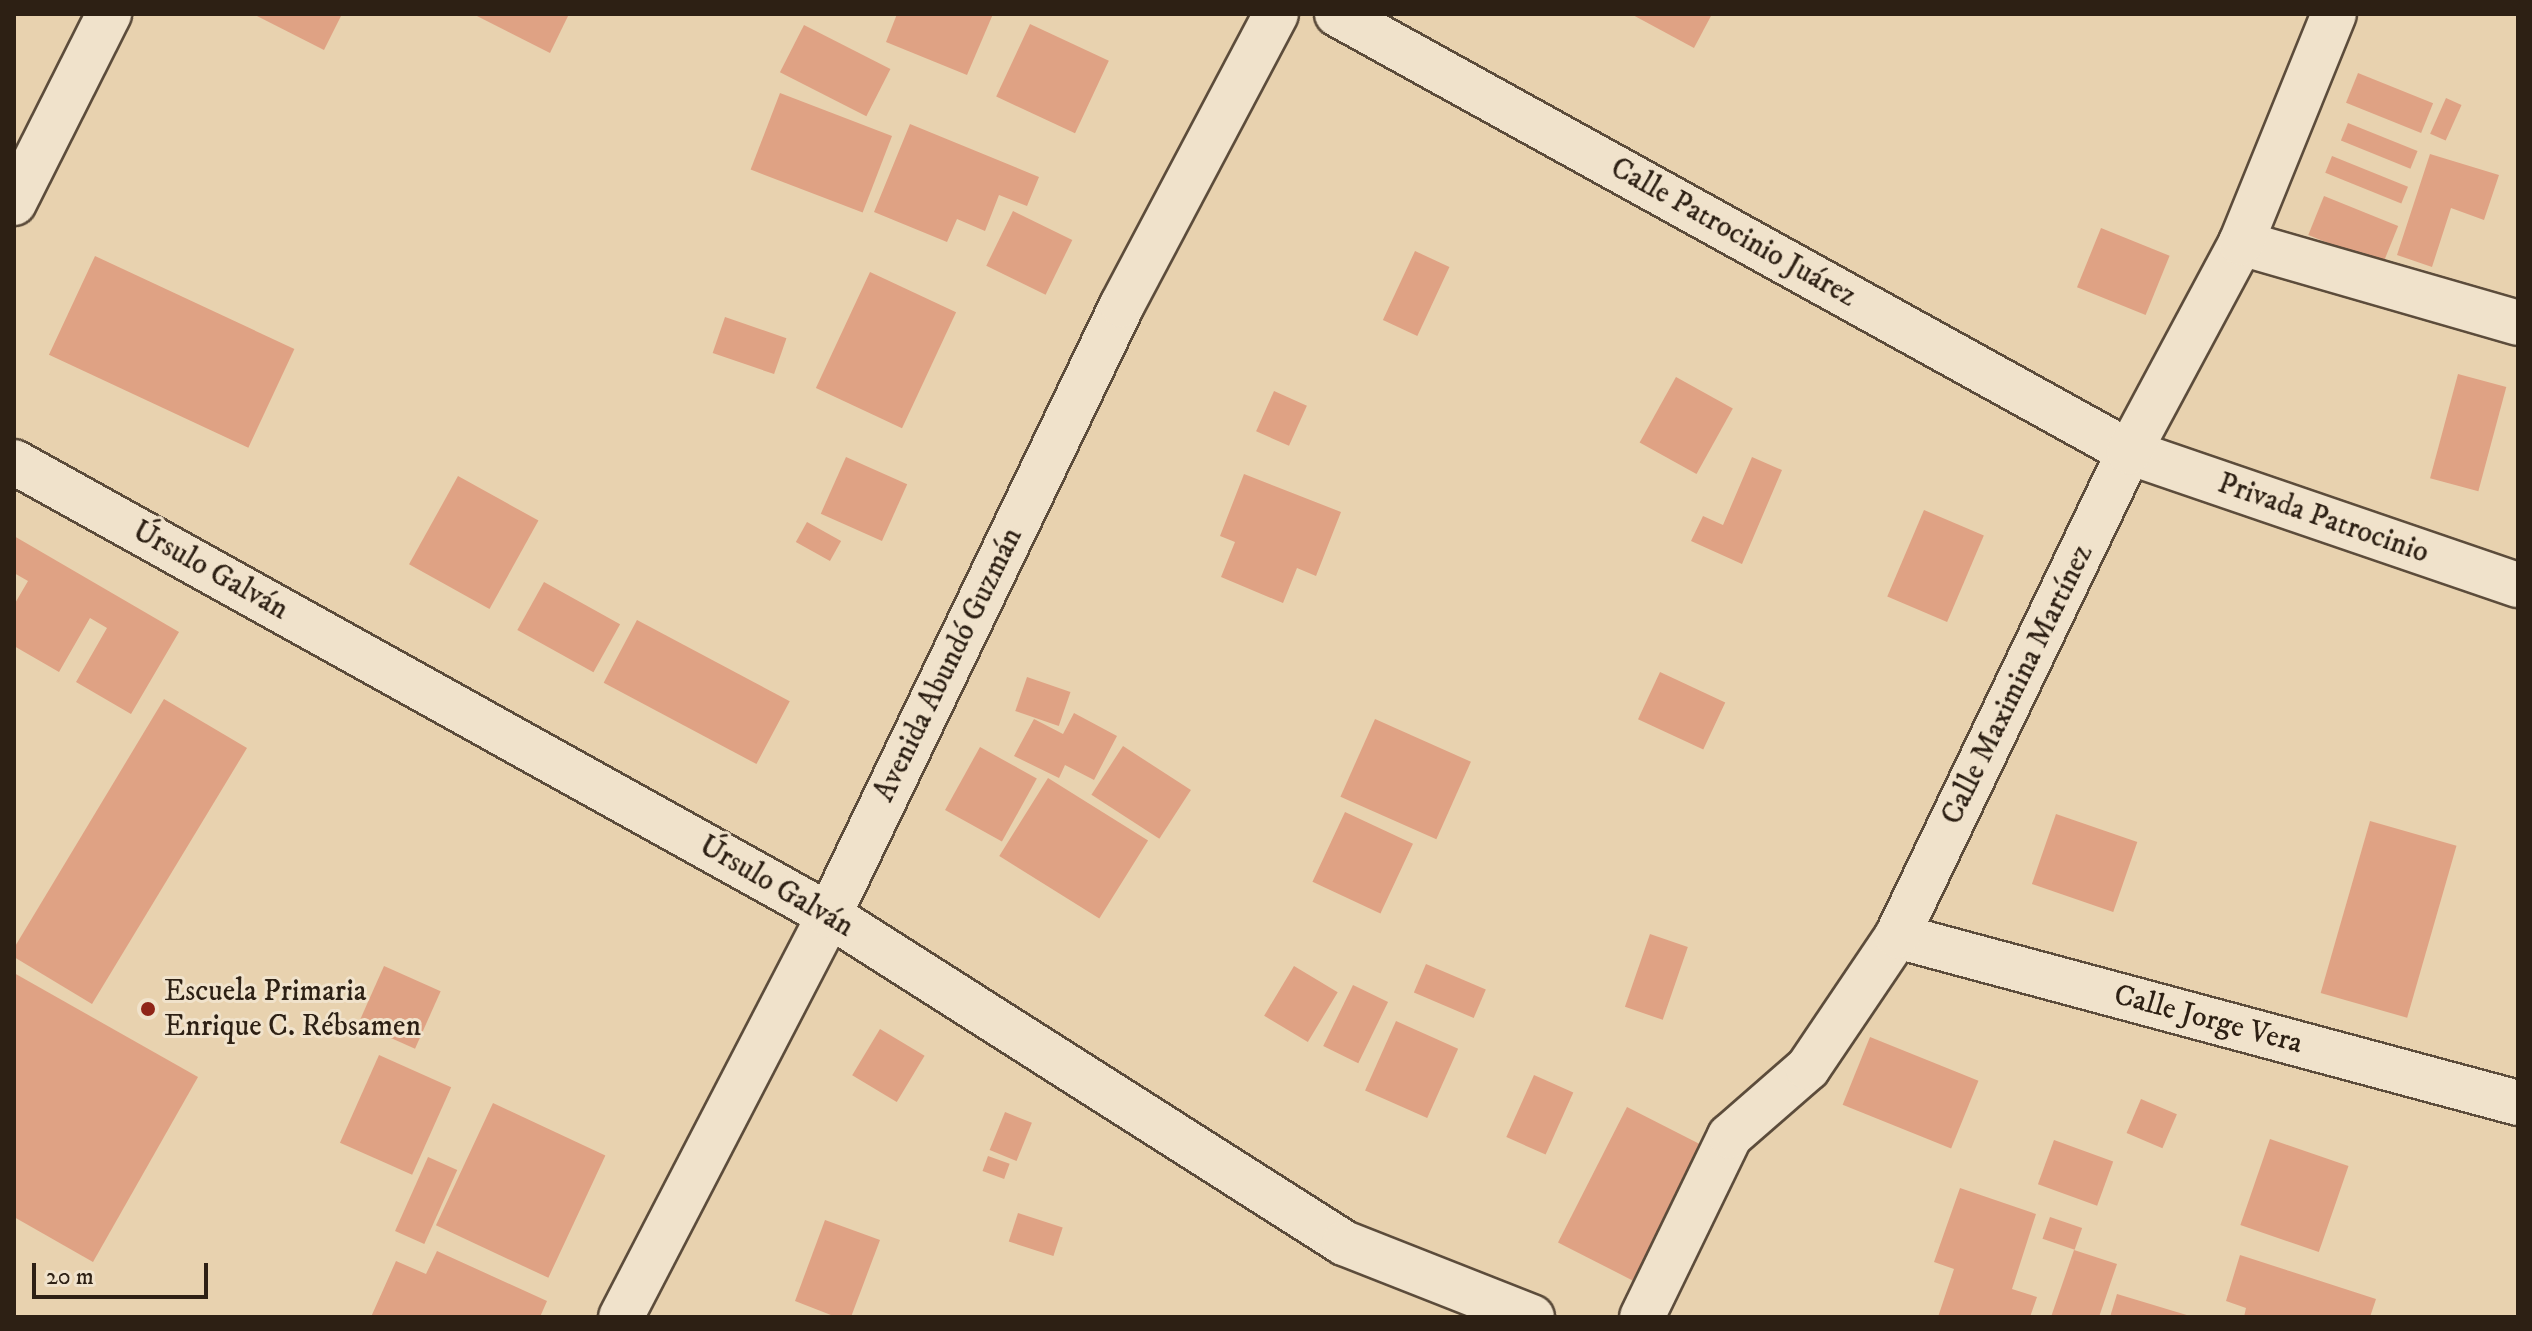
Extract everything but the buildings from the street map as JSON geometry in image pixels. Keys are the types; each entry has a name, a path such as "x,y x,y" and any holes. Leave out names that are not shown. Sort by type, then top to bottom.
{"street":[{"path":"14,203 109,14"},
{"name":"Avenida Abundó Guzmán","path":"621,1317 829,915 1122,305 1276,14"},
{"name":"Calle Patrocinio Juárez","path":"1337,14 2129,452"},
{"name":"Calle Maximina Martínez","path":"1642,1317 1730,1136 1808,1068 1897,936 2129,452 2241,243 2334,14"},
{"path":"2241,243 2518,323"},
{"name":"Privada Patrocinio","path":"2129,452 2518,585"},
{"name":"Úrsulo Galván","path":"14,462 829,915 1344,1243 1532,1317"},
{"name":"Calle Jorge Vera","path":"1897,936 2518,1103"}],"place":[{"name":"Escuela Primaria Enrique C. Rébsamen","path":"148,1009"}]}
